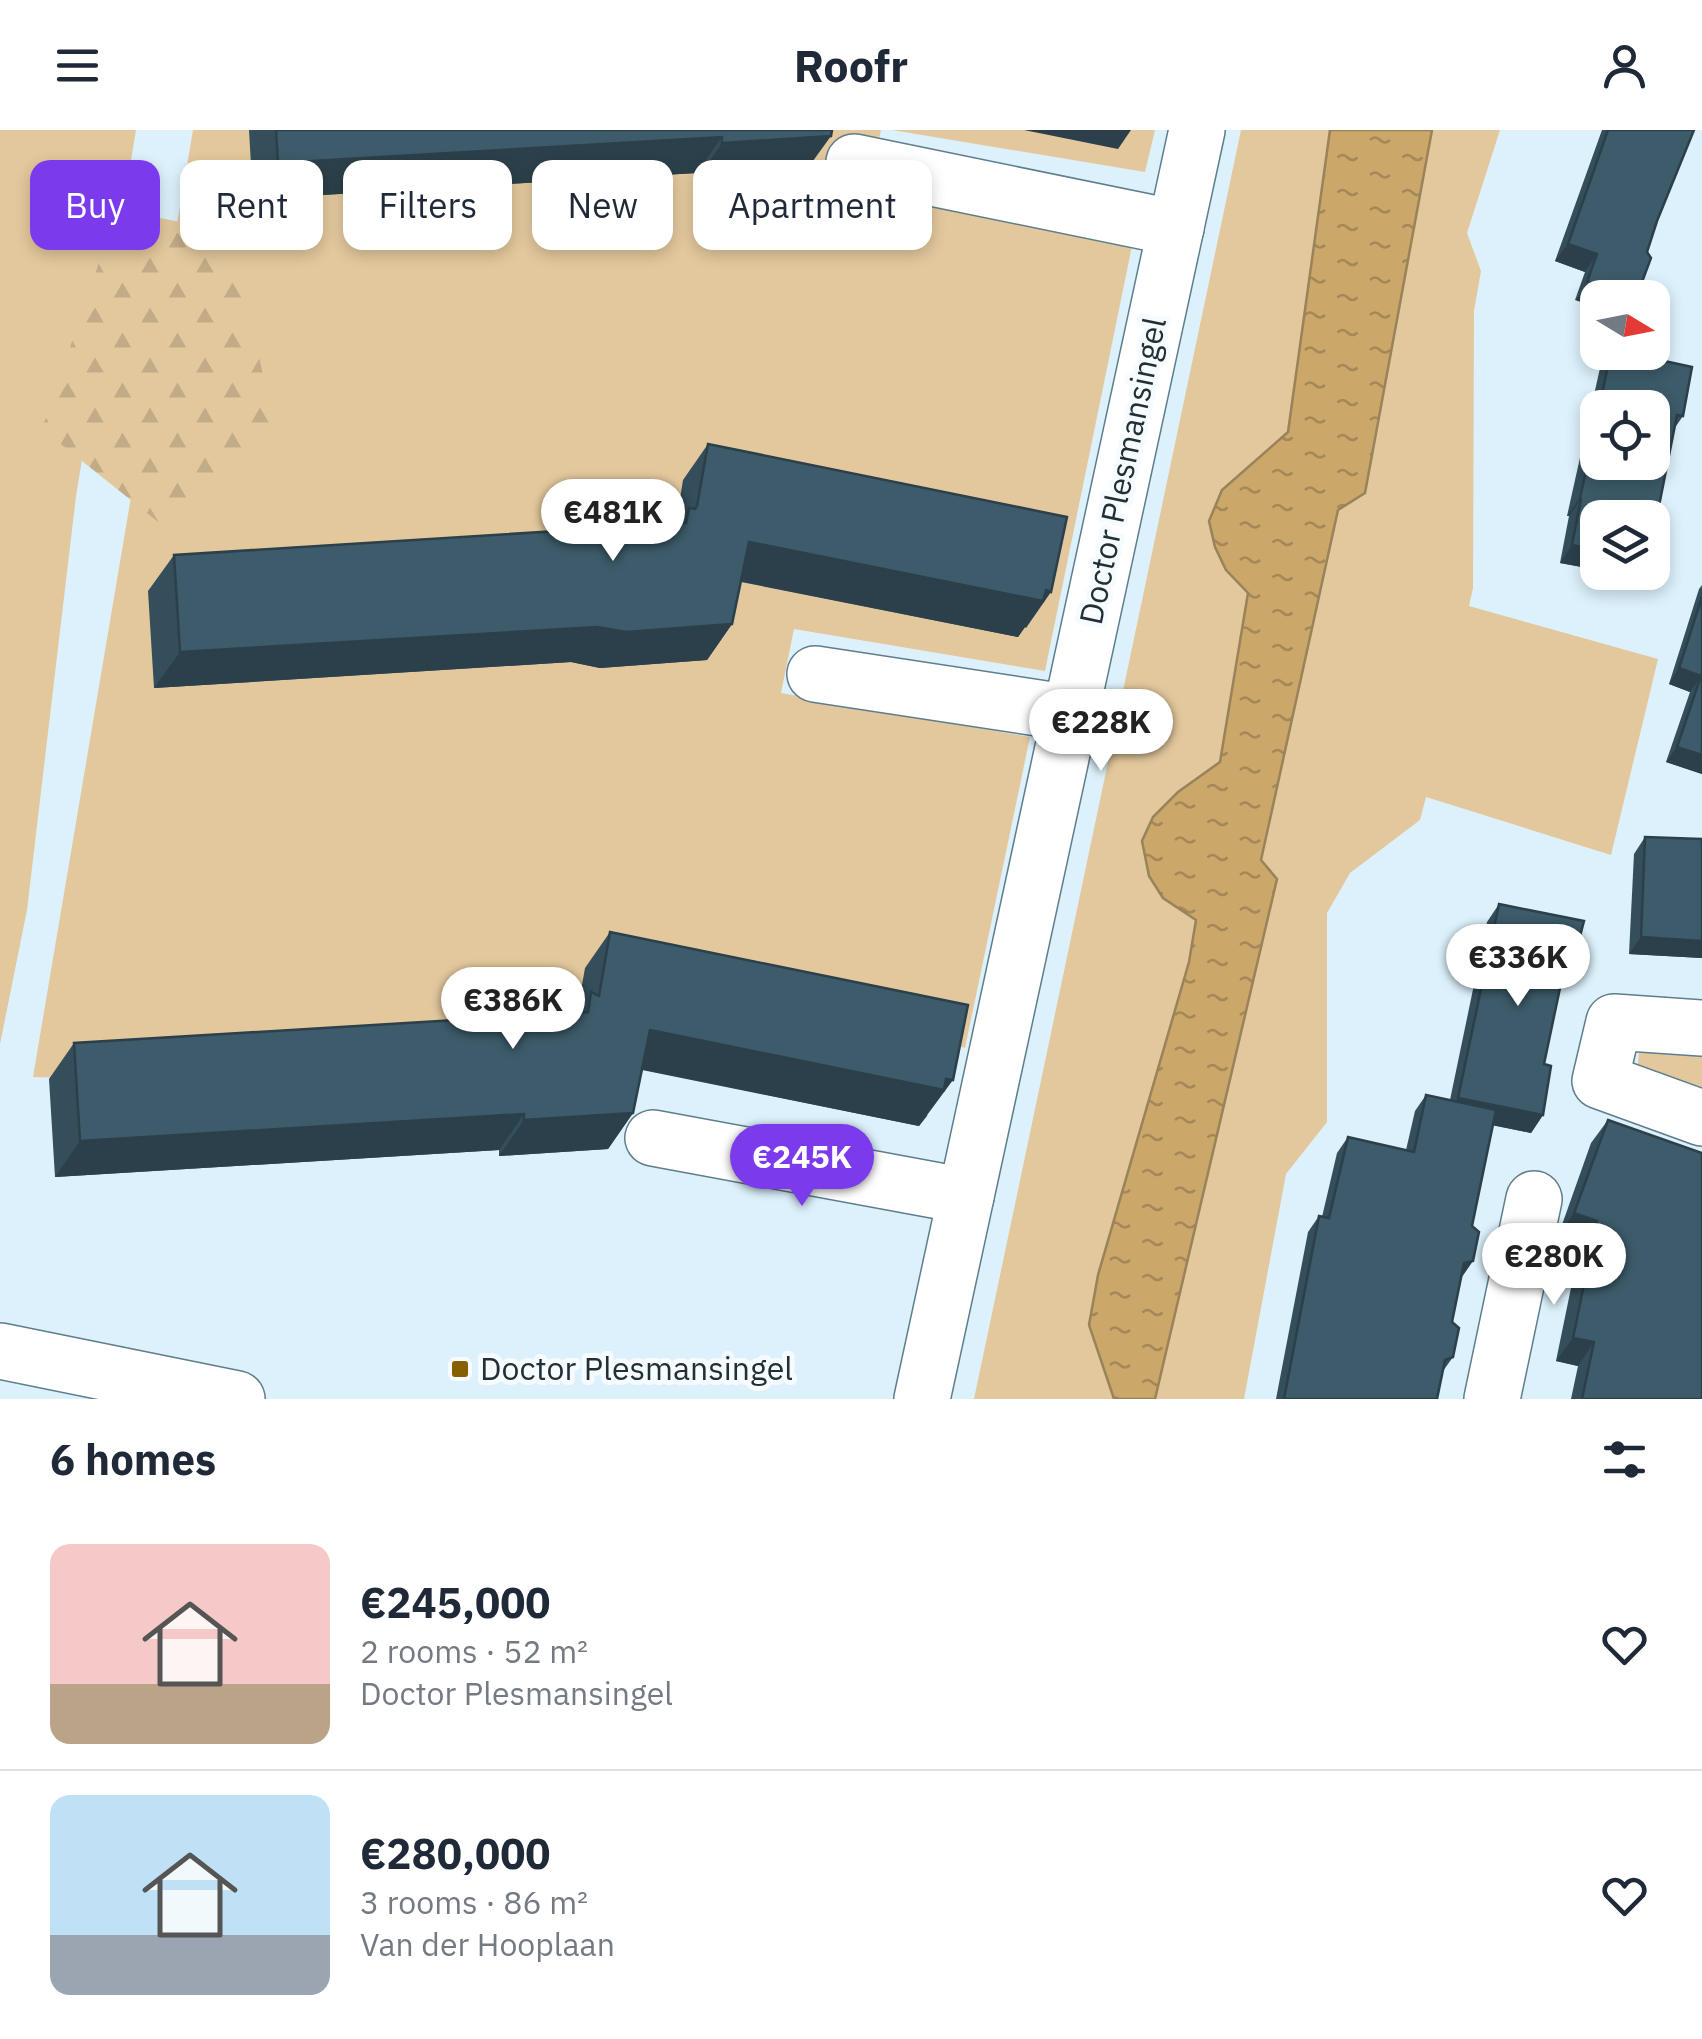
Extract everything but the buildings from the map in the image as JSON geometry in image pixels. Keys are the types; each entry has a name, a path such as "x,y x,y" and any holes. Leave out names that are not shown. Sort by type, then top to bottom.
{"street":[{"name":"Doctor Plesmansingel","path":"922,1399 1197,130"},
{"path":"932,178 1176,228"},
{"path":"815,674 1071,713"},
{"path":"1702,1028 1614,1022 1600,1082 1702,1118"},
{"path":"653,1138 966,1196"},
{"path":"1492,1399 1534,1199"},
{"path":"0,1351 236,1399"}],"green space":[{"path":"0,130 136,130 131,160 30,160 30,250 116,250 76,496 27,910 0,1044"},
{"path":"193,130 881,130 875,160 693,160 693,250 932,250 932,207 1133,241 1045,671 794,629 781,693 1030,737 965,1048 905,1029 574,1043 97,1079 33,1077 180,207 180,250 323,250 323,160 188,160"},
{"path":"892,130 1155,130 1145,172"},
{"path":"1241,130 1330,130 1288,432 1222,490 1215,547 1226,570 1248,593 1220,762 1178,792 1153,817 1163,898 1196,919 1189,962 1098,1274 1089,1324 1114,1399 974,1399"},
{"path":"1432,130 1500,130 1467,233 1481,271 1474,311 1473,588 1469,606 1658,659 1611,855 1426,797 1420,820 1350,873 1327,913 1327,1122 1286,1174 1244,1399 1155,1399 1277,879 1261,860 1338,510 1365,493"},
{"path":"160,218 180,222 180,250 234,250 274,422 162,525 42,429 103,250 160,250"},
{"path":"1640,1041 1702,1046 1702,1097 1637,1074"}],"water":[{"path":"1330,130 1432,130 1365,493 1338,510 1261,860 1277,879 1155,1399 1114,1399 1089,1325 1098,1275 1189,962 1196,920 1163,898 1149,876 1142,841 1153,817 1178,792 1220,762 1248,593 1226,570 1209,521 1222,490 1288,432"}],"place":[{"name":"Doctor Plesmansingel","path":"460,1369"}]}
